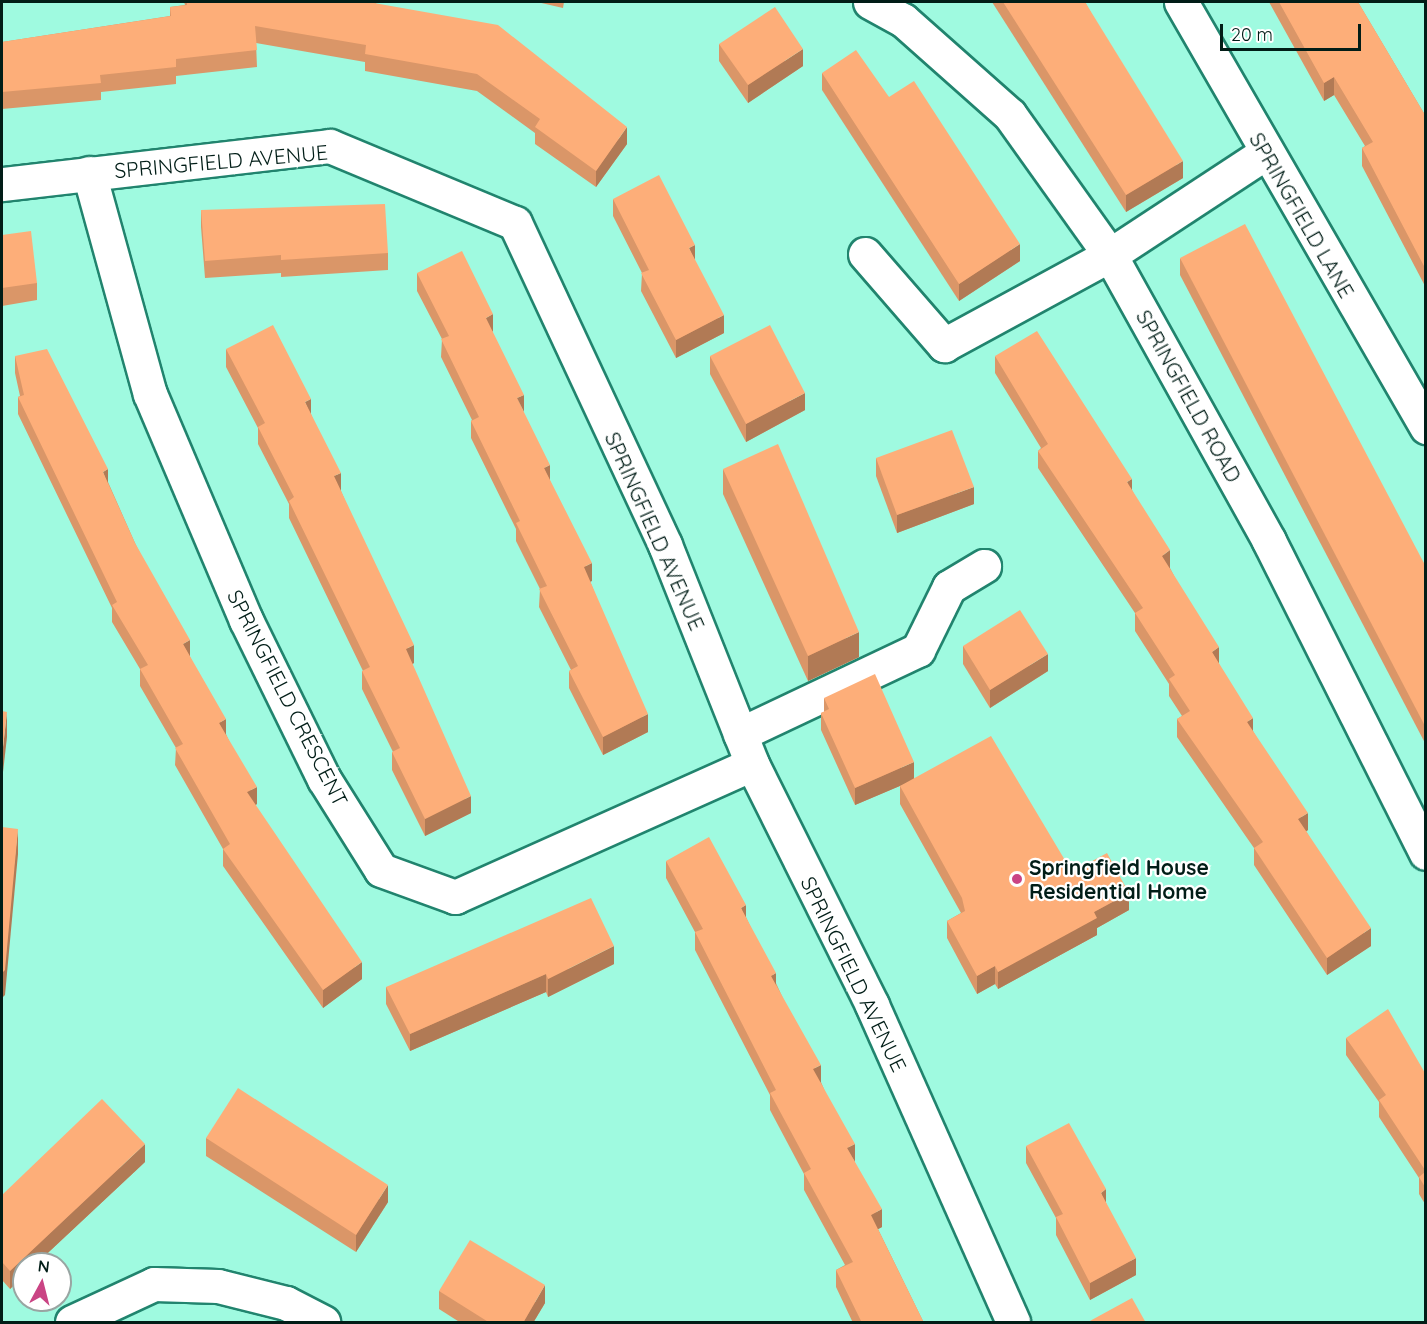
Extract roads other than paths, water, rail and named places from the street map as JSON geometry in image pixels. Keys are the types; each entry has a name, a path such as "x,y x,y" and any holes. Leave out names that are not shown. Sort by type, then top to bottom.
{"street":[{"name":"SPRINGFIELD ROAD","path":"870,2 903,20 1010,115 1110,255 1269,541 1425,853"},
{"name":"SPRINGFIELD LANE","path":"1182,2 1265,153 1425,427"},
{"name":"SPRINGFIELD AVENUE","path":"2,184 330,146 515,223 665,545 752,764 872,1005 1013,1323"},
{"path":"865,254 944,345 1110,255 1265,153"},
{"name":"SPRINGFIELD CRESCENT","path":"89,173 154,405 256,641 324,779 381,870 455,897 752,764"},
{"path":"740,734 918,650 949,587 984,566"},
{"path":"72,1323 154,1284 218,1286 286,1304 323,1323"}],"place":[{"name":"Springfield House Residential Home","path":"1017,879"}]}
